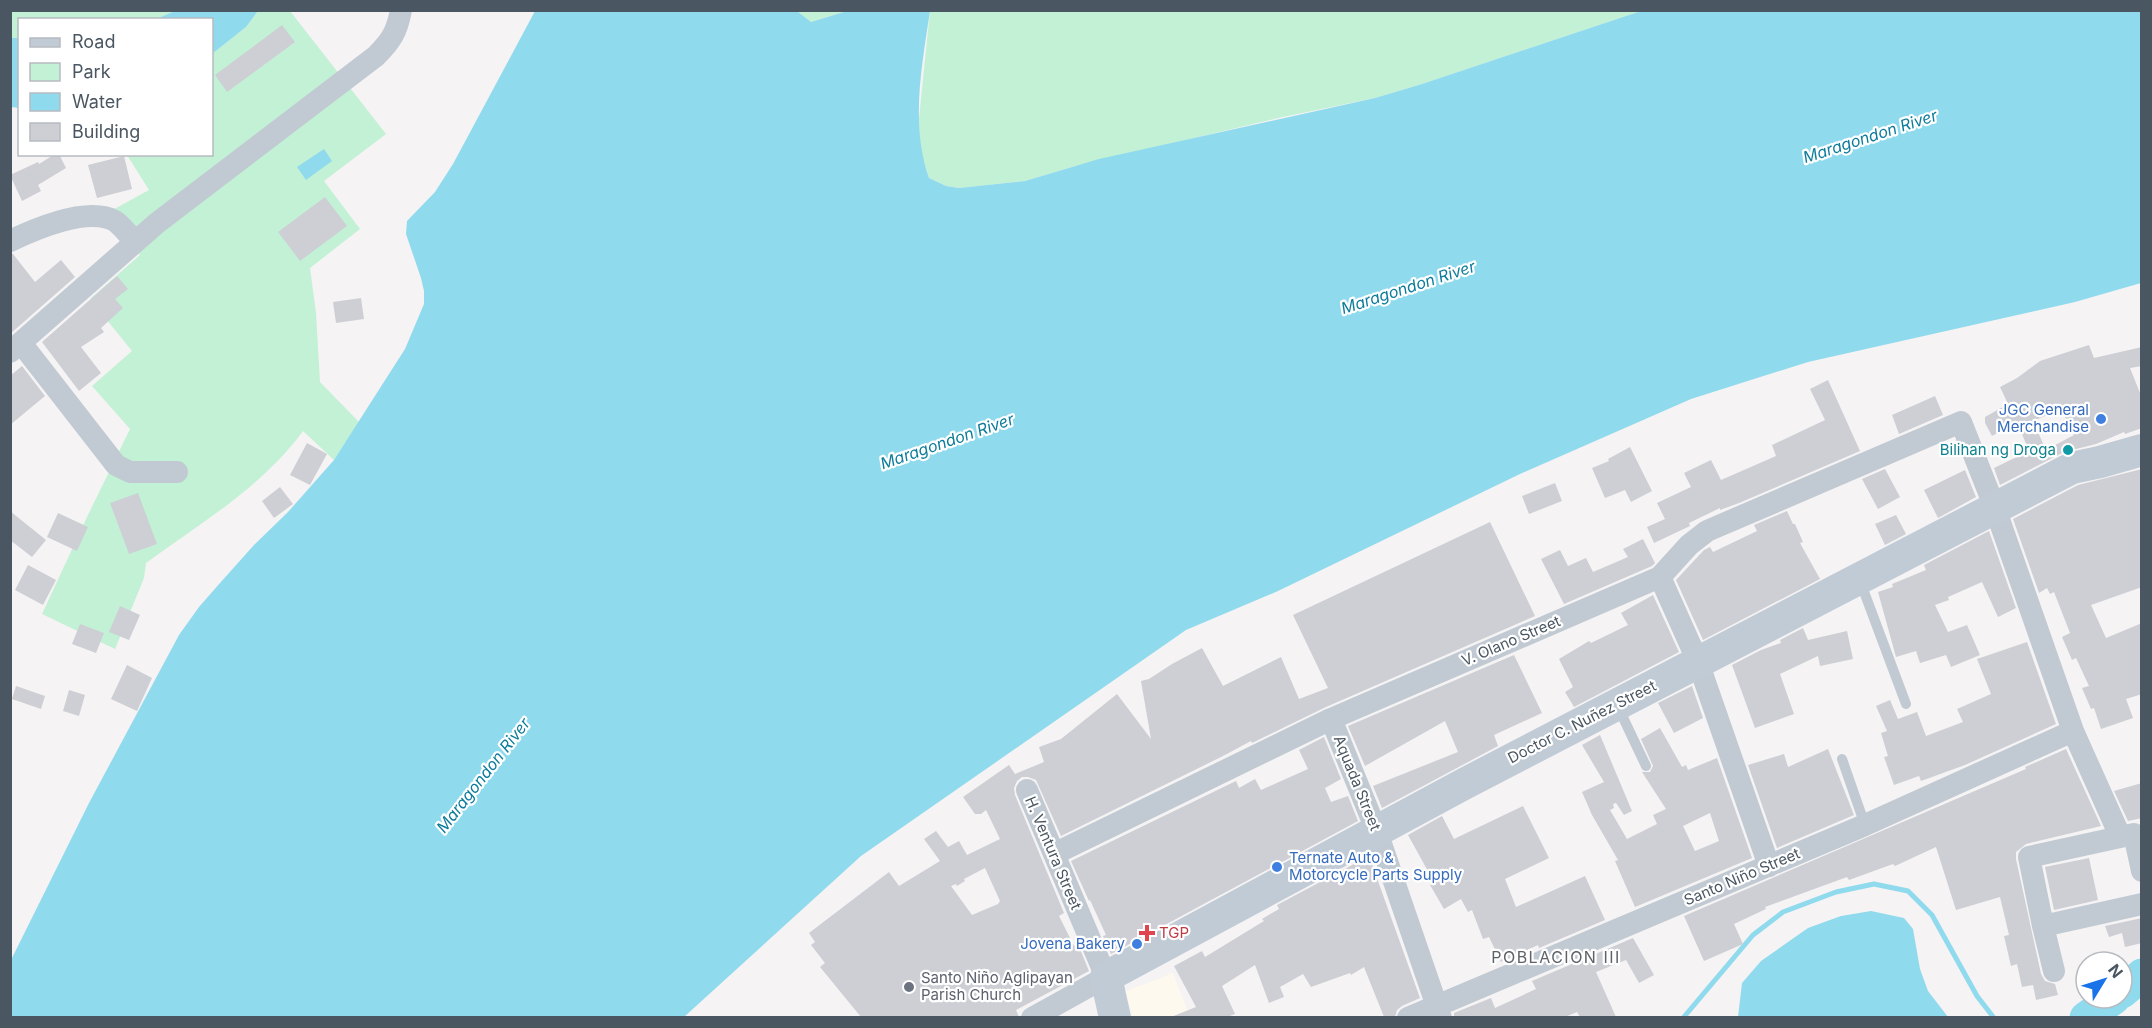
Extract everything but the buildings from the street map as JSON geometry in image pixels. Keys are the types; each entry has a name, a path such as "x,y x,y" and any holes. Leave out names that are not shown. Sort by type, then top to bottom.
{"main road":[{"name":"Doctor C. Nuñez Street","path":"1106,977 1464,783 2072,468 2141,450"},
{"name":"H. Ventura Street","path":"1106,977 1115,1017"}],"street":[{"path":"177,472 130,472 116,465 16,347 156,223 376,56 390,42 398,27 401,10"},
{"path":"10,241 39,229 86,216 115,221 135,242"},
{"name":"V. Olano Street","path":"1054,854 1331,719 1660,577 1689,545 1707,531 1961,422 1995,508"},
{"path":"1995,508 2073,731 2120,836"},
{"path":"1660,577 1698,662 1769,866"},
{"name":"Aquada Street","path":"1331,719 1377,832 1439,1011"},
{"name":"Santo Niño Street","path":"1408,1017 1439,1011 1865,825 2073,731"},
{"name":"H. Ventura Street","path":"1027,790 1106,977"},
{"path":"2054,971 2029,857 2134,834 2142,871"},
{"path":"2043,926 2142,904"},
{"name":"Doctor C. Nuñez Street","path":"1032,1017 1106,977"}],"lane":[{"path":"1859,578 1906,704"},
{"path":"1616,705 1646,766"},
{"path":"1842,759 1865,825"}],"shaded area":[{"path":"1173,973 1190,1017 1133,1017 1124,992"}],"green space":[{"path":"11,11 175,11 158,18 18,18 18,38 11,38"},
{"path":"258,11 290,11 386,134 324,181 360,229 310,268 316,313 320,382 359,422 334,460 303,431 269,469 230,503 146,563 144,578 115,649 42,614 130,429 92,386 132,351 90,299 140,255 107,213 149,190 128,156 213,156 213,53 246,27"},
{"path":"797,11 847,11 811,22"},
{"path":"930,11 1641,11 1375,98 1278,118 1072,167 1025,181 959,188 946,186 929,178 922,156 918,128"}],"water":[{"path":"175,10 258,11 246,27 213,53 213,18 158,18"},
{"name":"Maragondon River","path":"535,11 797,11 811,22 847,11 930,11 919,95 923,158 929,178 946,186 959,188 1025,181 1099,159 1375,98 1641,11 2141,11 2141,283 2075,302 1808,362 1691,399 1520,474 1278,591 1186,630 861,856 684,1017 11,1017 11,960 89,803 179,635 220,583 334,460 405,349 424,304 421,278 406,234 407,221 435,192 453,164"},
{"path":"10,38 18,38 18,108 11,107"},
{"path":"324,149 332,161 306,180 297,167"},
{"path":"1871,911 1904,918 1913,929 1920,969 1928,991 1948,1017 1738,1017 1742,983 1761,961 1808,928 1841,916"}],"waterway":[{"path":"1683,1018 1753,935 1783,912 1836,892 1874,884 1908,891 1932,915 1977,996 1994,1018"},
{"path":"2134,982 2142,975"},
{"path":"2086,1018 2097,1010"}],"place":[{"name":"JGC General Merchandise","path":"2101,419"},
{"name":"Bilihan ng Droga","path":"2068,450"},
{"name":"Ternate Auto & Motorcycle Parts Supply","path":"1277,867"},
{"name":"TGP","path":"1147,933"},
{"name":"Jovena Bakery","path":"1137,944"},
{"name":"Santo Niño Aglipayan Parish Church","path":"909,987"}],"district":[{"name":"POBLACION III","path":"1556,957"}]}
